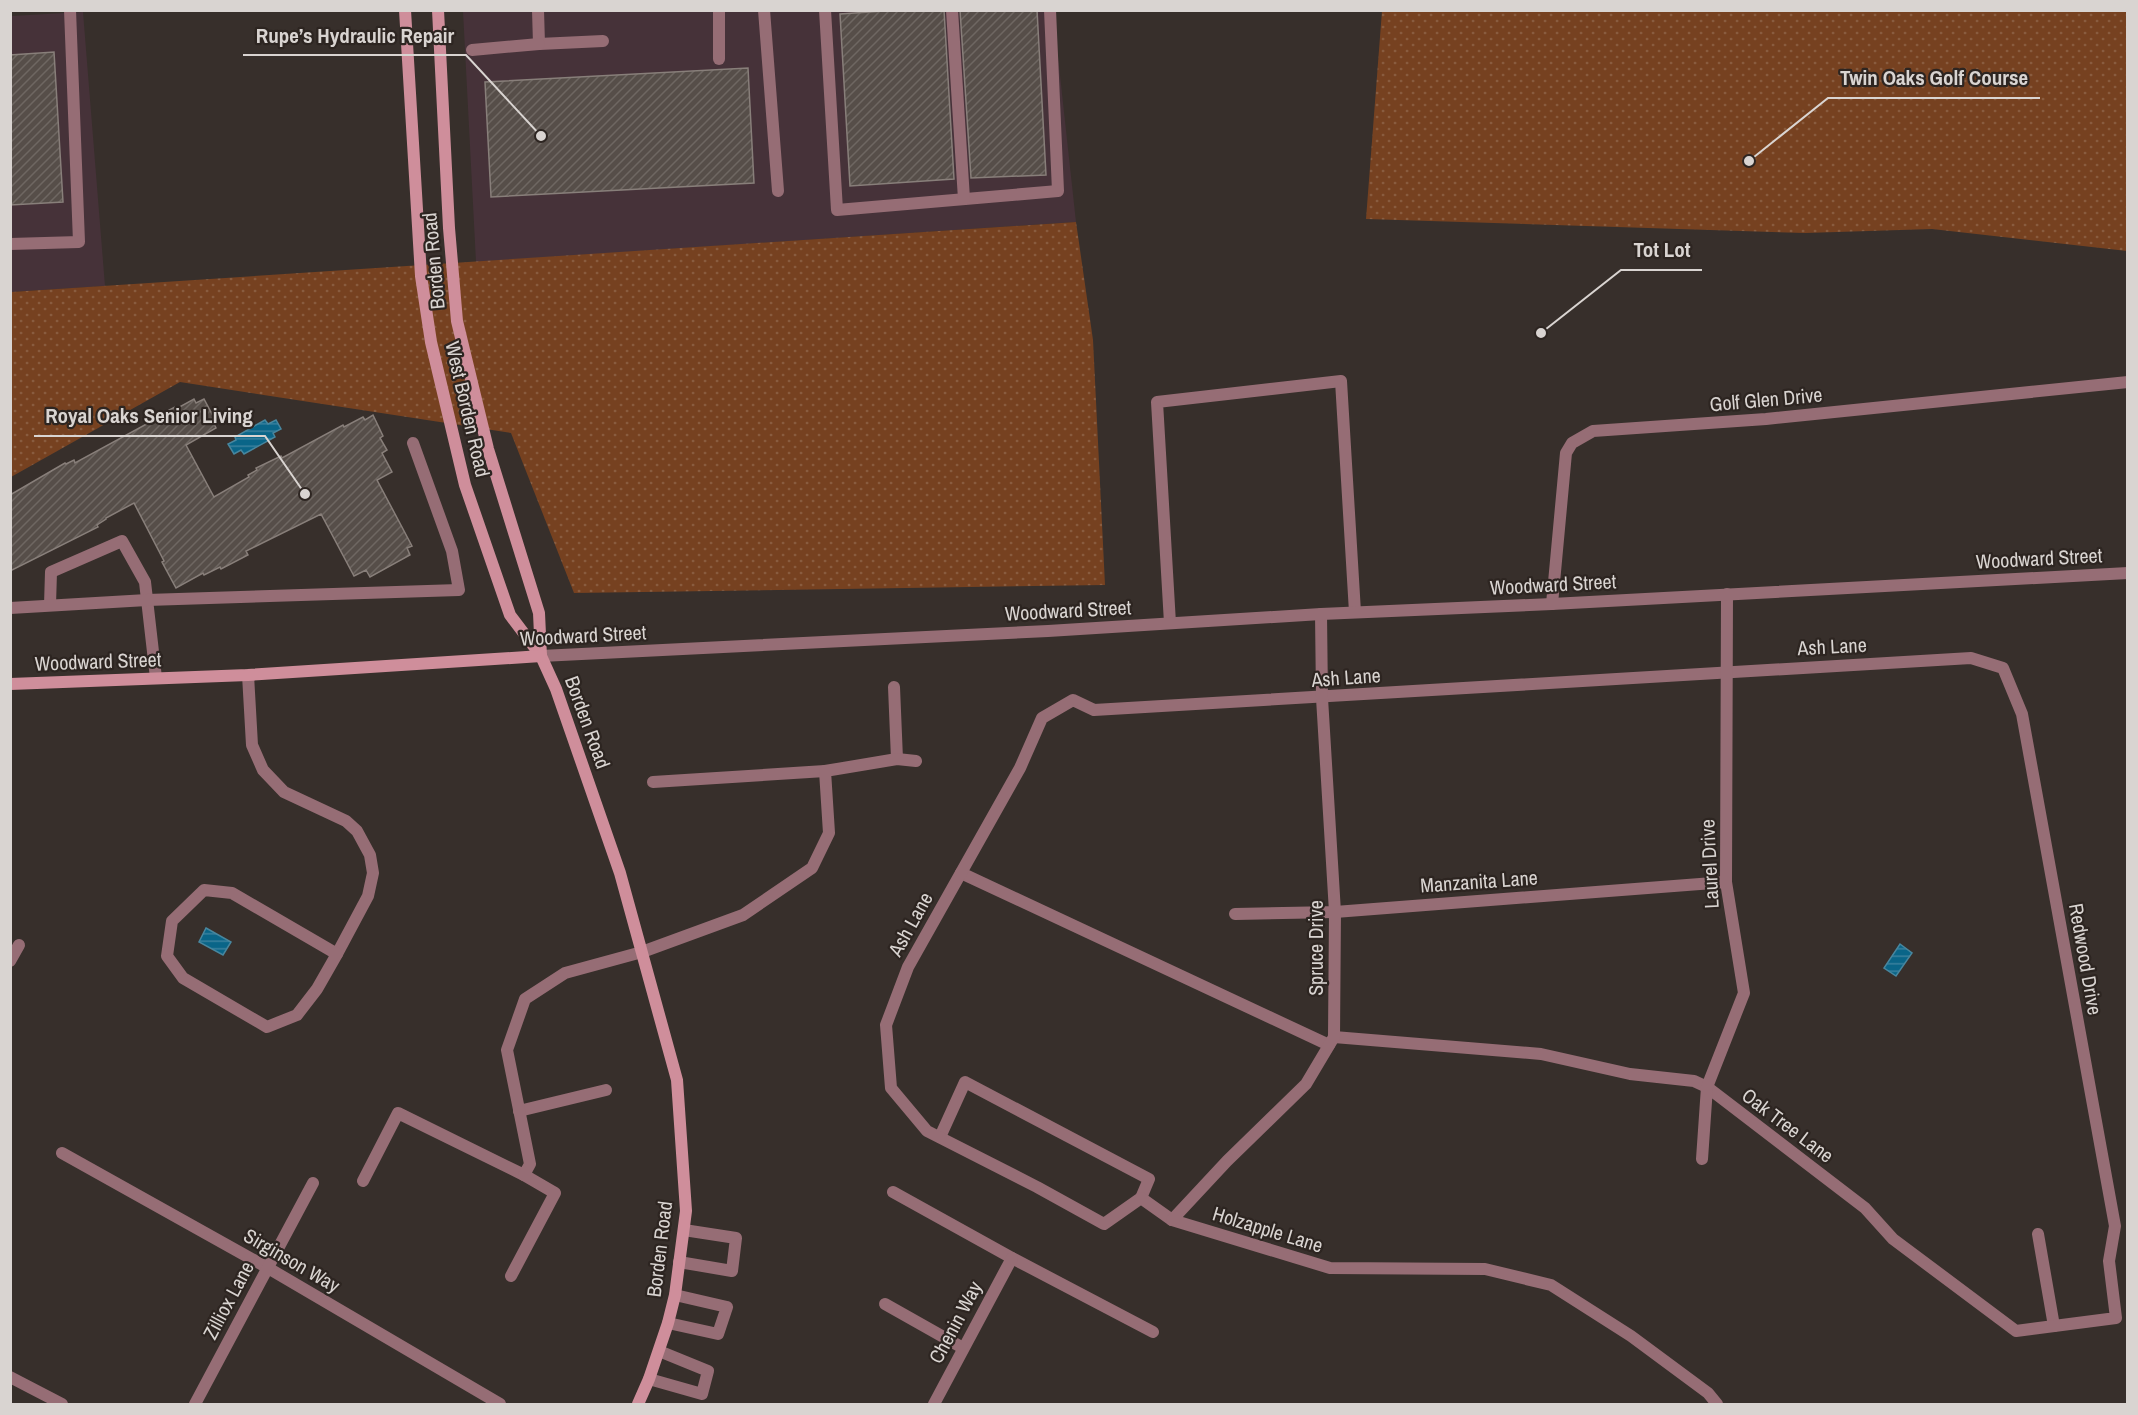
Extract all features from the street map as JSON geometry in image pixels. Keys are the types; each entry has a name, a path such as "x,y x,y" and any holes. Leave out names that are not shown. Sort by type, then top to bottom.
{"main road":[{"name":"West Borden Road","path":"405,10 421,276 430,331 465,485 510,615 541,656"},
{"name":"Borden Road","path":"438,10 449,228 457,321 479,417 539,612 541,656 556,689 620,873 677,1080 686,1211 684,1230 675,1295 668,1323 638,1404"},
{"name":"Woodward Street","path":"10,684 248,675 541,656"}],"street":[{"path":"10,244 79,242 70,10"},
{"path":"538,10 539,44"},
{"path":"719,10 719,59"},
{"path":"764,10 778,191"},
{"path":"825,10 837,210 1058,191 1050,10"},
{"path":"952,10 963,199"},
{"path":"472,50 603,41"},
{"path":"1170,623 1157,402 1341,381 1355,612"},
{"name":"Golf Glen Drive","path":"1552,604 1566,453 1572,443 1593,431 1766,419 2127,382"},
{"path":"10,608 147,600 459,590 452,551 414,443"},
{"path":"50,605 51,572 122,541 145,582 156,678"},
{"name":"Woodward Street","path":"541,656 2127,573"},
{"name":"Laurel Drive","path":"1702,1159 1707,1087 1744,993 1726,882 1727,594"},
{"name":"Spruce Drive","path":"1321,614 1322,698 1335,912 1332,1041"},
{"name":"Ash Lane","path":"940,1137 927,1131 891,1088 886,1025 908,967 1020,768 1042,718 1073,700 1094,710 1971,658 2004,668"},
{"name":"Redwood Drive","path":"2004,668 2022,714 2115,1226 2109,1260"},
{"path":"248,675 252,745 263,770 284,792 346,821 357,831 370,855 373,873 368,896 337,954 317,989 297,1015 267,1027 183,978 167,956 172,921 204,890 232,892 337,954"},
{"path":"894,687 897,759"},
{"path":"653,782 825,771 897,759 916,761"},
{"path":"524,1175 530,1164 507,1050 525,999 566,973 642,952 743,915 812,868 829,833 825,771"},
{"path":"961,873 1332,1041 1306,1083 1227,1161 1172,1220"},
{"name":"Manzanita Lane","path":"1235,914 1335,912 1726,882"},
{"path":"10,961 19,945"},
{"name":"Oak Tree Lane","path":"1332,1041 1541,1054 1630,1074 1694,1081 1707,1087 1865,1208 1893,1239 2016,1331 2116,1318 2109,1260"},
{"path":"965,1082 1149,1179 1141,1198 1104,1224 940,1137 965,1082"},
{"path":"519,1111 606,1090"},
{"path":"363,1180 398,1113 555,1192 511,1276"},
{"name":"Sirginson Way","path":"62,1153 268,1268 500,1404"},
{"name":"Zilliox Lane","path":"195,1404 313,1183"},
{"path":"893,1192 1153,1332"},
{"name":"Holzapple Lane","path":"1141,1198 1172,1220 1330,1268 1485,1269 1551,1285 1631,1336 1708,1393 1717,1404"},
{"path":"679,1262 732,1271 736,1238 684,1230"},
{"path":"2038,1234 2054,1326"},
{"name":"Chenin Way","path":"934,1404 1012,1258"},
{"path":"668,1323 718,1334 727,1308 675,1295"},
{"path":"885,1304 963,1348"},
{"path":"649,1379 702,1394 708,1371 659,1351"},
{"path":"10,1377 62,1404"}],"shaded area":[{"path":"463,11 1053,11 1076,222 476,262"},
{"path":"1382,11 2127,11 2127,251 1932,229 1805,233 1366,219"},
{"path":"83,12 105,286 11,292 11,16"},
{"path":"1076,222 1093,340 1105,585 574,593 511,433 180,382 11,477 11,292"}],"water":[{"path":"265,420 268,424 276,420 281,429 273,433 275,437 244,454 241,450 234,454 228,444 236,440 235,437"},
{"path":"206,928 231,942 223,955 199,942"},
{"path":"1900,944 1912,953 1896,976 1884,968"}],"building":[{"path":"944,10 954,179 850,186 840,14"},
{"path":"960,10 1037,10 1046,175 971,178"},
{"path":"54,52 63,202 10,205 10,55"},
{"path":"748,68 754,183 491,197 485,82"},
{"path":"194,399 196,403 204,399 214,418 212,419 216,428 186,445 214,497 249,477 248,475 257,470 256,468 281,456 282,458 343,425 344,427 363,417 365,420 373,415 383,436 380,438 387,450 382,453 392,472 377,480 412,546 407,548 410,555 370,577 366,570 354,576 321,514 246,551 248,555 221,569 220,567 204,575 203,573 176,588 134,503 106,518 97,525 98,527 10,571 10,495 65,463 74,460 75,463 154,418"}],"place":[{"name":"Rupe’s Hydraulic Repair","path":"541,136"},
{"name":"Twin Oaks Golf Course","path":"1749,161"},
{"name":"Tot Lot","path":"1541,333"},
{"name":"Royal Oaks Senior Living","path":"305,494"}]}
